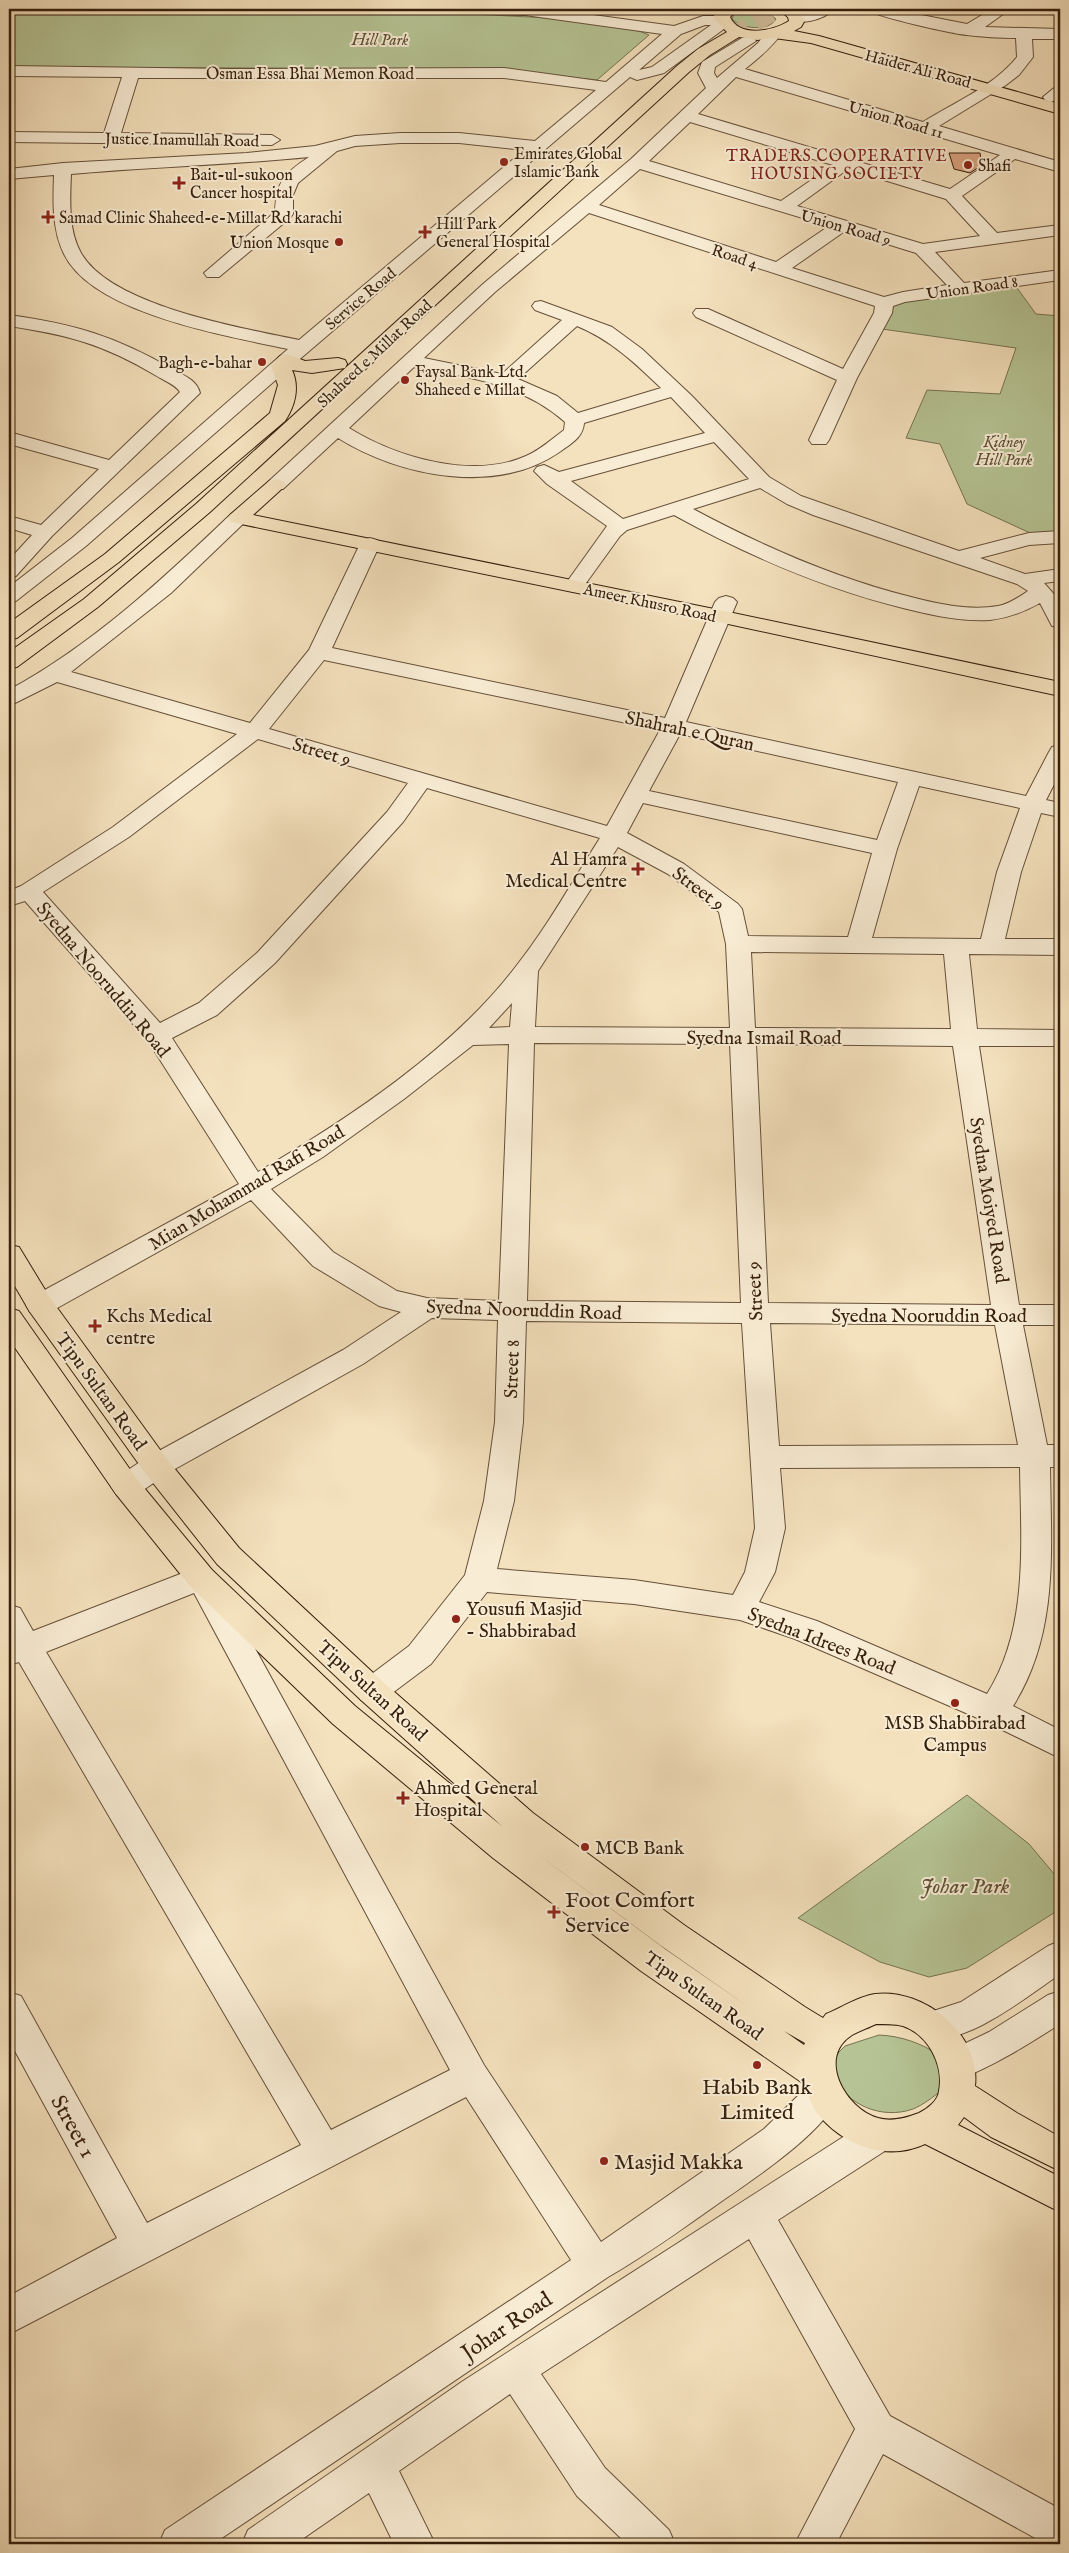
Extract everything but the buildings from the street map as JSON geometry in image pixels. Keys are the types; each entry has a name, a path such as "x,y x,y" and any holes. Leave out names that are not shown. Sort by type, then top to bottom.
{"main road":[{"path":"700,9 725,22"},
{"path":"770,34 791,28 795,13"},
{"name":"Haider Ali Road","path":"795,13 809,27 994,85"},
{"name":"Haider Ali Road","path":"725,22 732,29 743,32 813,40 1058,99"},
{"name":"Shaheed e Millat Road","path":"9,632 112,558 278,417 399,307 725,22"},
{"name":"Shaheed e Millat Road","path":"9,662 62,626 171,536 254,463 683,69 704,52 725,22"},
{"path":"278,417 285,402 288,385 284,363 311,367 338,364"},
{"path":"254,463 254,470 276,485"},
{"path":"227,487 276,485"},
{"path":"245,512 276,485"},
{"name":"Ameer Khusro Road","path":"245,512 370,544 579,580"},
{"name":"Ameer Khusro Road","path":"245,512 723,609 1060,672"},
{"path":"9,654 155,542 171,536"},
{"path":"9,641 105,571 112,558"},
{"name":"Ameer Khusro Road","path":"723,609 1060,689"},
{"name":"Tipu Sultan Road","path":"9,1254 40,1305 156,1466 228,1556 372,1691 521,1823 672,1935 793,2018 825,2037"},
{"name":"Tipu Sultan Road","path":"9,1318 126,1486 201,1578 344,1715 505,1848 820,2083"},
{"path":"201,1578 228,1556"},
{"path":"957,2078 946,2113 928,2128 912,2134 896,2136 878,2135 856,2127 836,2112 820,2083 818,2054 825,2037 838,2023 854,2013 874,2008 895,2009 915,2015 933,2026 948,2044 957,2078 1004,2125 1060,2155"},
{"path":"928,2128 1060,2195"}],"street":[{"path":"495,9 524,9 675,31"},
{"path":"795,13 812,16 826,9"},
{"path":"875,9 906,18 968,31 1024,35 1060,34"},
{"path":"968,31 1002,9"},
{"name":"Service Road","path":"9,597 79,542 284,363 675,31 703,21 725,22"},
{"path":"615,83 658,70 725,22"},
{"path":"276,485 489,288 587,207 688,116 733,71 764,46 770,34"},
{"path":"715,90 706,73 708,65 745,42 770,34"},
{"path":"924,128 1013,72 1025,57 1024,35"},
{"name":"Osman Essa Bhai Memon Road","path":"9,71 229,74 480,73 615,83"},
{"name":"Union Road 11","path":"733,71 1060,167"},
{"path":"112,137 132,72"},
{"path":"688,116 952,195 993,239"},
{"name":"Justice Inamullah Road","path":"9,138 112,137 296,147 355,141"},
{"path":"9,174 296,147 336,146 355,141 459,138 539,147"},
{"path":"213,272 284,214 286,206 283,197 292,177 336,146"},
{"path":"952,195 1013,153"},
{"name":"Union Road 9","path":"637,162 782,208 922,249 1060,230"},
{"path":"782,208 845,164"},
{"path":"63,168 62,199 67,233 73,254 92,276 134,300 196,323 303,347"},
{"name":"Road 4","path":"587,207 776,270 884,303"},
{"path":"776,270 841,226"},
{"path":"922,249 959,288"},
{"name":"Union Road 8","path":"884,303 903,296 1060,276"},
{"path":"819,440 848,378 883,313 884,303"},
{"path":"541,306 605,331 635,352 762,480 794,500 820,511 1024,580 1042,592 1053,604 1060,621"},
{"path":"702,312 848,378"},
{"path":"504,381 574,320"},
{"path":"9,321 66,330 102,340 138,356 189,387 190,393 45,532 9,572"},
{"path":"336,429 370,449 411,462 453,470 500,469 532,460 574,432 575,420 550,400 504,381 412,361"},
{"path":"575,420 674,390"},
{"path":"554,480 718,435"},
{"path":"9,438 114,467"},
{"path":"532,460 554,480 620,526"},
{"path":"579,580 613,532 620,526 762,480"},
{"path":"677,509 736,541 806,571 897,600 949,612 1001,612 1022,604 1042,592"},
{"path":"9,699 55,674 164,589 245,512"},
{"path":"9,522 45,532"},
{"path":"960,557 1029,539 1060,536"},
{"path":"19,895 121,832 255,731 319,652 370,544"},
{"path":"1024,580 1060,574"},
{"name":"Mian Mohammad Rafi Road","path":"40,1305 254,1187 314,1151 395,1093 467,1037 526,971 614,835 673,726 723,609"},
{"name":"Shahrah e Quran","path":"319,652 1060,810"},
{"name":"Street 9","path":"55,674 614,835 676,869 730,909 738,944 755,1314 770,1528 760,1572 741,1608"},
{"path":"992,947 1009,872 1033,804 1060,752"},
{"path":"858,945 885,849 911,778"},
{"path":"157,1035 208,1008 266,958 388,824 421,780"},
{"path":"636,795 885,849"},
{"name":"Syedna Nooruddin Road","path":"19,895 157,1035 254,1187 323,1259 389,1299 426,1308 513,1311 1060,1316"},
{"path":"738,944 956,948 1060,947"},
{"name":"Syedna Moiyed Road","path":"956,948 965,1039 1007,1316 1048,1456 1028,1638 1014,1678 994,1711"},
{"name":"Street 8","path":"372,1691 420,1655 479,1578 498,1500 509,1422 522,1035 526,971"},
{"name":"Syedna Ismail Road","path":"467,1037 522,1035 965,1039 1060,1038"},
{"path":"126,1486 156,1466 353,1357 426,1308"},
{"path":"765,1457 1048,1456"},
{"path":"18,1649 201,1578 472,2076 595,2264"},
{"name":"Syedna Idrees Road","path":"479,1578 634,1592 741,1608 806,1630 994,1711 1060,1745"},
{"path":"9,1617 18,1649 324,2150"},
{"path":"933,2026 971,2015 1060,1956"},
{"name":"Street 1","path":"9,2006 140,2245"},
{"path":"957,2078 1001,2042 1060,2006"},
{"path":"9,2316 140,2245 472,2076"},
{"name":"Johar Road","path":"179,2544 595,2264 630,2245 777,2141 820,2083"},
{"name":"Johar Road","path":"262,2544 376,2466 476,2394 878,2135"},
{"path":"755,2214 876,2429 1060,2530"},
{"path":"630,2245 658,2275"},
{"path":"453,2360 476,2394"},
{"path":"516,2370 591,2482 655,2544"},
{"path":"815,2544 876,2429"},
{"path":"376,2466 415,2544"}],"green space":[{"name":"Hill Park","path":"9,9 251,9 432,12 594,22 633,29 649,35 597,80 492,69 9,67"},
{"path":"745,10 766,11 776,19 767,26 755,28 742,25 732,19 734,14"},
{"name":"Kidney Hill Park","path":"1012,281 1036,314 1060,316 1060,537 1041,538 967,504 940,444 906,438 927,390 1000,394 1016,348 875,328 884,303"},
{"name":"Johar Park","path":"967,1795 1029,1844 1060,1881 1060,1909 967,1968 929,1977 880,1962 798,1918"},
{"path":"879,2035 910,2041 939,2055 942,2090 913,2109 889,2113 866,2108 847,2095 834,2076 835,2056 845,2046"}],"tunnel":[{"path":"732,36 778,9"}],"place":[{"name":"Emirates Global Islamic Bank","path":"504,162"},
{"name":"Shafi","path":"968,165"},
{"name":"Bait-ul-sukoon Cancer hospital","path":"179,183"},
{"name":"Samad Clinic Shaheed-e-Millat Rd karachi","path":"48,217"},
{"name":"Hill Park General Hospital","path":"425,232"},
{"name":"Union Mosque","path":"339,242"},
{"name":"Bagh-e-bahar","path":"262,362"},
{"name":"Faysal Bank Ltd. Shaheed e Millat","path":"405,380"},
{"name":"Al Hamra Medical Centre","path":"638,869"},
{"name":"Kchs Medical centre","path":"95,1326"},
{"name":"Yousufi Masjid - Shabbirabad","path":"456,1619"},
{"name":"MSB Shabbirabad Campus","path":"955,1703"},
{"name":"Ahmed General Hospital","path":"403,1798"},
{"name":"MCB Bank","path":"585,1847"},
{"name":"Foot Comfort Service","path":"554,1912"},
{"name":"Habib Bank Limited","path":"757,2065"},
{"name":"Masjid Makka","path":"604,2161"}],"district":[{"name":"TRADERS COOPERATIVE HOUSING SOCIETY","path":"837,164"}]}
